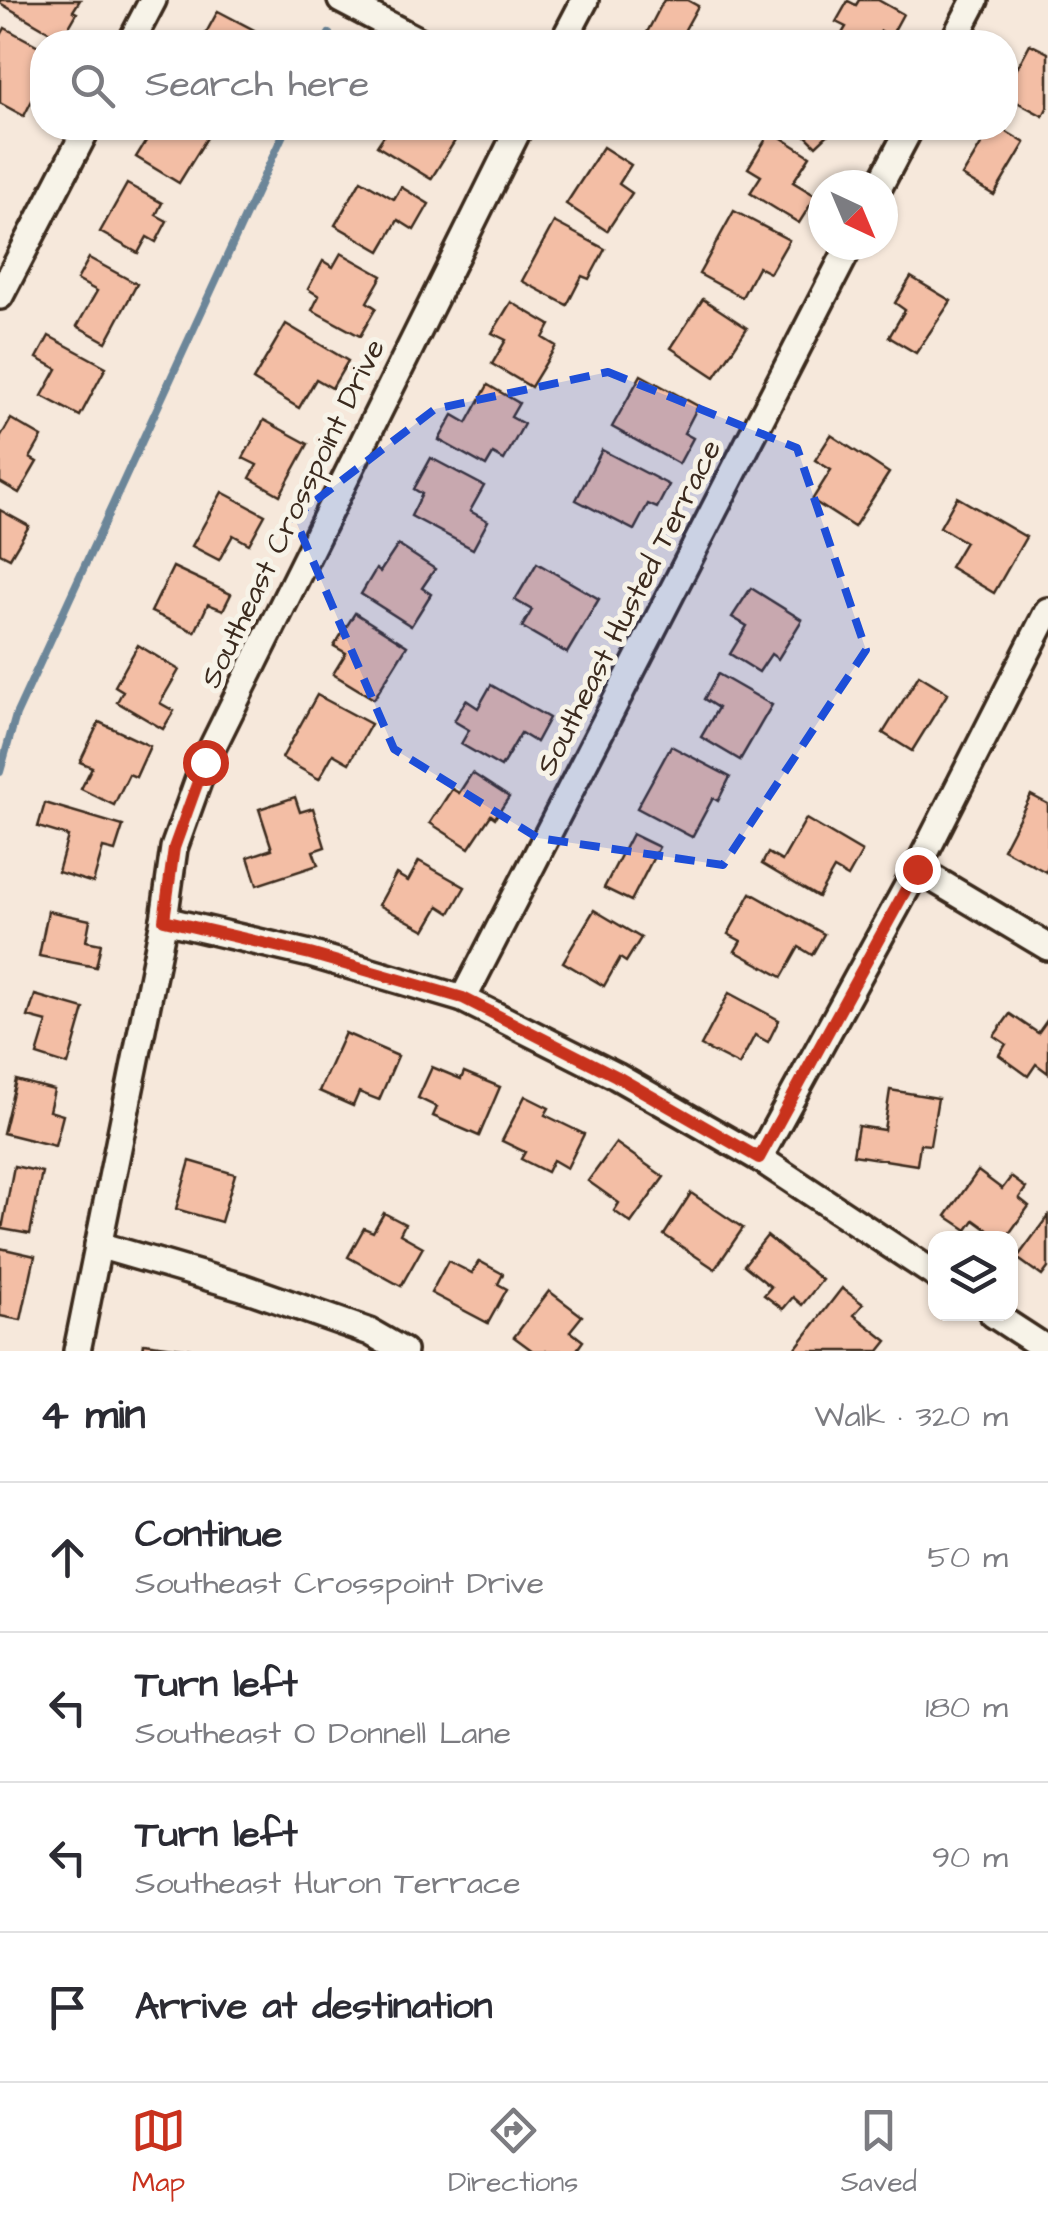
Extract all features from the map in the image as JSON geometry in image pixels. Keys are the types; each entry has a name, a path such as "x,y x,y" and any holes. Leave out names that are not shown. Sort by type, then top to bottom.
{"street":[{"path":"137,30 153,0"},
{"path":"341,0 398,30"},
{"path":"569,30 585,0"},
{"path":"960,30 975,0"},
{"path":"0,296 81,140"},
{"name":"Southeast Crosspoint Drive","path":"77,1351 164,920 174,848 205,762 513,140"},
{"path":"888,170 904,140"},
{"name":"Southeast Husted Terrace","path":"463,998 842,260"},
{"path":"759,1158 917,869 1048,611"},
{"path":"917,869 1048,947"},
{"path":"164,920 310,954 463,998 616,1076 759,1158 928,1270"},
{"path":"98,1244 242,1287 370,1332 403,1351"},
{"path":"1004,1321 1048,1350"}],"highlighted area":[{"path":"608,372 797,448 866,650 723,865 538,838 394,749 294,517 435,409"}],"building":[{"path":"80,0 67,30 46,30 0,3"},
{"path":"664,0 687,0 698,6 685,30 648,30"},
{"path":"859,0 878,0 903,14 894,30 844,30 846,27 836,22 848,1 856,5"},
{"path":"218,11 254,30 208,30"},
{"path":"5,28 30,42 30,104 24,116 0,103 0,37"},
{"path":"1030,44 1048,53 1048,106 1043,116 1018,102 1018,66"},
{"path":"1018,139 1025,143 994,195 962,176 984,140"},
{"path":"147,140 206,140 179,183 136,157"},
{"path":"381,140 455,140 431,179 377,146"},
{"path":"765,140 785,140 810,156 793,182 808,191 808,209 799,223 750,193 761,176 748,168"},
{"path":"603,147 631,165 619,184 632,193 607,231 566,204"},
{"path":"361,180 394,199 401,187 429,204 414,230 398,220 380,251 335,225"},
{"path":"127,184 162,203 156,215 167,221 156,242 147,237 138,253 100,232"},
{"path":"734,211 789,240 770,273 758,267 742,297 699,274"},
{"path":"554,222 605,249 589,279 582,276 567,305 522,281"},
{"path":"341,253 382,276 367,302 376,308 360,336 312,310 319,296 308,289 323,261 333,267"},
{"path":"89,258 137,284 106,342 77,326 97,291 77,280"},
{"path":"911,277 951,301 916,353 889,337 905,310 895,303"},
{"path":"703,299 747,328 715,377 671,348"},
{"path":"511,302 550,325 543,338 556,346 531,387 492,364 506,340 492,333"},
{"path":"286,324 348,361 332,388 316,379 299,408 253,380"},
{"path":"49,336 106,367 80,416 42,396 57,369 37,358"},
{"path":"641,375 698,406 684,433 693,438 679,464 612,427"},
{"path":"488,385 519,403 511,417 524,424 504,460 493,454 486,466 439,440 453,415 467,423"},
{"path":"11,419 42,437 30,458 37,462 19,493 0,482 0,438"},
{"path":"264,420 308,444 280,495 250,478 257,465 243,458"},
{"path":"831,435 889,473 854,527 812,500 831,470 815,460"},
{"path":"602,450 669,485 657,508 648,504 634,530 576,500"},
{"path":"431,458 484,486 470,511 488,521 473,549 411,516 422,494 414,489"},
{"path":"222,492 265,515 249,544 233,535 219,560 192,546"},
{"path":"957,497 1026,537 994,593 950,567 965,542 940,527"},
{"path":"0,510 29,526 10,558 0,553"},
{"path":"398,545 435,569 422,588 431,594 411,626 361,594 376,569 380,572"},
{"path":"537,563 599,599 567,653 522,627 532,610 515,600"},
{"path":"173,567 231,594 223,610 208,604 195,632 151,612"},
{"path":"751,588 802,620 778,659 771,654 759,672 730,654 747,626 732,617"},
{"path":"355,613 407,646 374,699 333,674 346,653 334,646"},
{"path":"138,645 179,670 160,703 174,711 163,729 117,702 123,691 115,686"},
{"path":"718,674 772,705 740,760 701,737 718,708 704,699"},
{"path":"919,675 948,693 912,751 883,733"},
{"path":"491,685 549,718 536,742 521,733 501,767 461,744 469,730 454,721 466,700 478,708"},
{"path":"317,695 371,724 349,763 333,754 319,779 282,758"},
{"path":"99,722 150,746 136,777 129,774 114,805 81,789 92,767 80,762"},
{"path":"671,746 730,777 718,801 713,798 692,837 637,808"},
{"path":"472,773 509,797 495,818 491,815 469,848 430,823 452,789 459,793"},
{"path":"1031,795 1048,804 1046,872 1003,849"},
{"path":"295,797 300,812 313,808 325,847 313,851 318,865 257,885 248,857 272,849 259,809"},
{"path":"45,803 123,826 115,851 103,848 93,883 58,872 68,836 38,827"},
{"path":"806,819 862,852 848,877 834,869 818,897 762,864 768,853 782,861"},
{"path":"632,834 659,847 631,901 604,888"},
{"path":"419,861 465,887 450,913 439,906 425,930 379,905 396,874 408,881"},
{"path":"751,893 824,934 812,955 799,947 782,977 735,951 741,941 728,934"},
{"path":"594,910 641,938 626,962 620,958 604,986 563,962"},
{"path":"48,911 90,920 86,941 101,944 96,967 39,956"},
{"path":"729,993 779,1020 768,1042 755,1035 739,1065 701,1046"},
{"path":"35,995 84,1009 68,1065 37,1055 47,1022 28,1017"},
{"path":"1010,1014 1038,1033 1048,1019 1048,1073 1036,1064 1028,1076 999,1055 1006,1044 994,1036"},
{"path":"345,1033 398,1056 379,1100 359,1092 353,1106 319,1091"},
{"path":"432,1067 461,1079 464,1072 500,1087 479,1136 433,1116 437,1107 418,1098"},
{"path":"16,1080 54,1090 49,1111 63,1115 55,1146 3,1133"},
{"path":"890,1090 938,1098 930,1145 920,1144 917,1165 853,1155 858,1126 884,1130"},
{"path":"525,1096 549,1108 545,1115 584,1134 567,1168 553,1160 547,1172 521,1159 525,1152 502,1141"},
{"path":"616,1143 664,1177 631,1223 614,1211 619,1203 588,1181"},
{"path":"190,1161 235,1174 221,1222 176,1209"},
{"path":"14,1166 42,1172 30,1234 2,1229"},
{"path":"978,1171 1002,1189 1011,1177 1026,1188 1019,1198 1029,1206 1011,1231 989,1231 974,1220 967,1230 946,1216"},
{"path":"691,1193 743,1228 715,1269 664,1235"},
{"path":"384,1213 405,1224 400,1234 423,1247 401,1286 348,1257 364,1228 373,1232"},
{"path":"1048,1216 1048,1268 1042,1276 1018,1257"},
{"path":"767,1236 822,1280 802,1305 793,1297 783,1309 764,1295 771,1287 744,1265"},
{"path":"0,1248 35,1256 21,1320 0,1316"},
{"path":"448,1261 472,1273 479,1261 503,1274 498,1284 507,1289 488,1323 431,1293"},
{"path":"842,1288 863,1304 854,1315 887,1341 879,1351 795,1349"},
{"path":"549,1291 582,1316 570,1331 583,1341 576,1351 533,1351 514,1337"},
{"path":"144,1343 205,1351 143,1351"}],"waterway":[{"path":"0,772 16,715 280,140"}],"route":[{"path":"205,762 174,848 164,920 310,954 463,998 616,1076 759,1158 917,869"}]}
